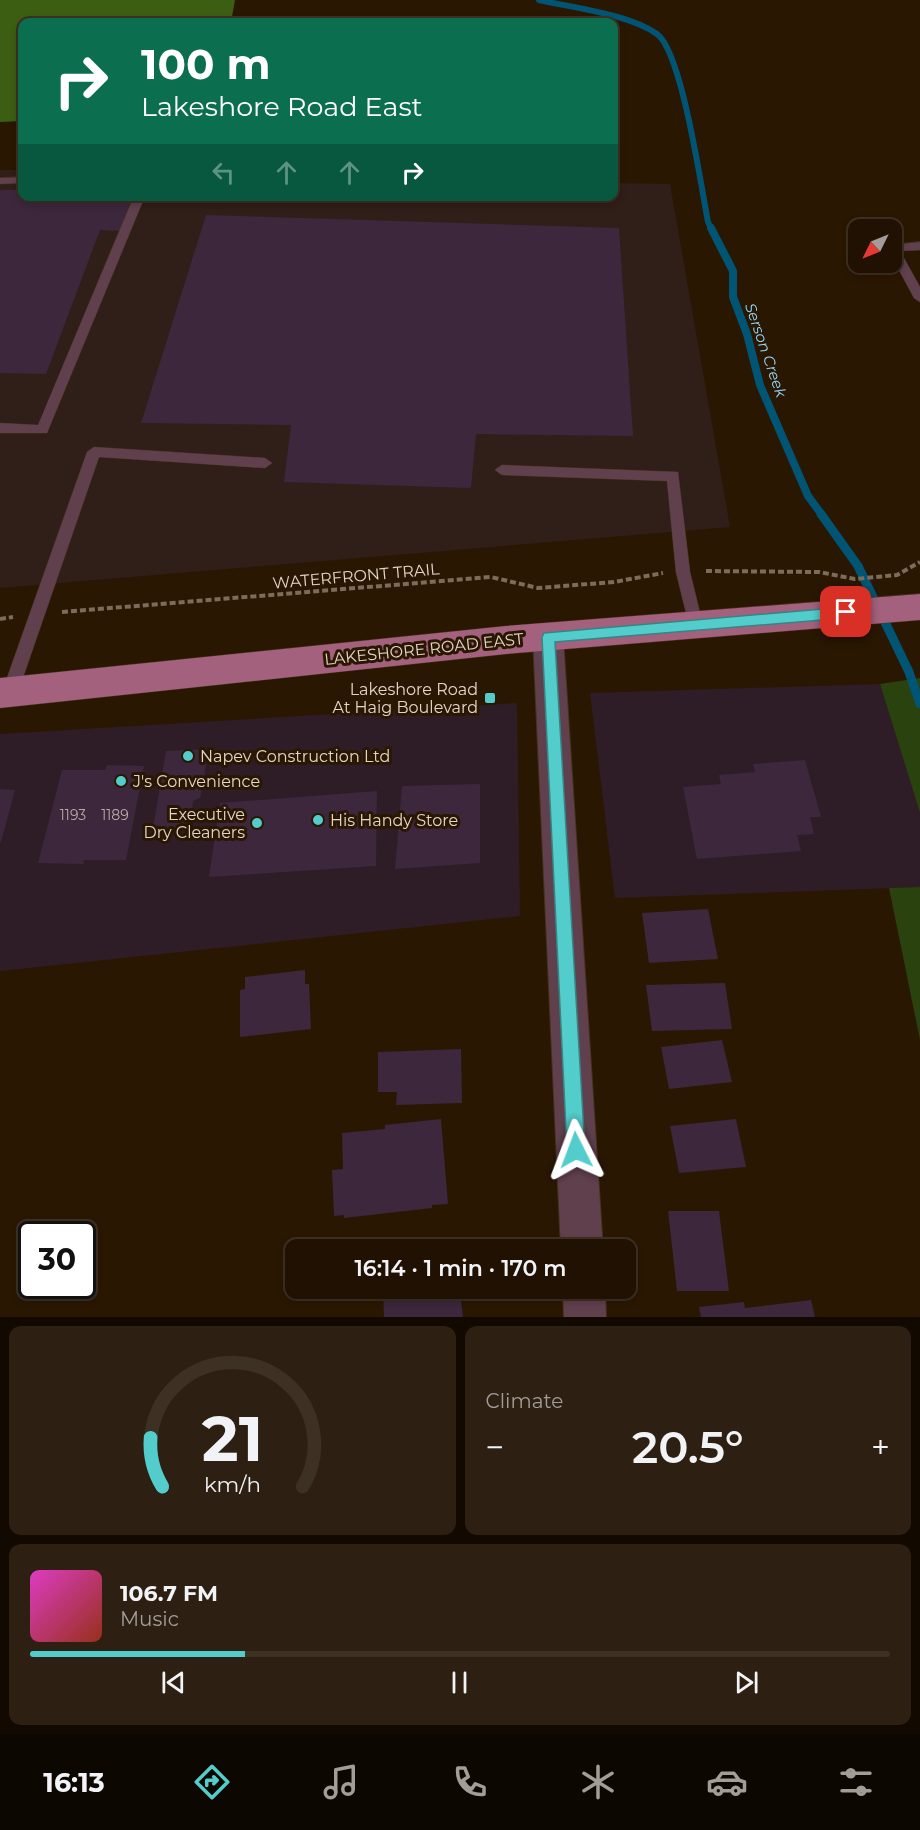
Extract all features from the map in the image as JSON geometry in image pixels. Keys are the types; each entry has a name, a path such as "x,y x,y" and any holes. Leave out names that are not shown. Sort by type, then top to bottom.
{"main road":[{"name":"LAKESHORE ROAD EAST","path":"5,692 548,637 910,607"}],"street":[{"path":"548,637 581,1239"},
{"path":"584,1299 585,1317"}],"lane":[{"path":"0,181 18,180"},
{"path":"0,428 42,430 138,201"},
{"path":"920,246 893,248 920,298"},
{"path":"5,692 94,452 265,463"},
{"path":"502,470 673,476 683,572 696,625"}],"path":[{"path":"715,571 819,572 855,579 897,574 920,562"},
{"name":"WATERFRONT TRAIL","path":"55,612 491,577 538,588 614,582 657,573"}],"shaded area":[{"path":"0,170 18,170 18,201 618,201 618,183 670,184 730,527 0,588"},
{"path":"880,684 920,813 920,887 615,898 590,693"},
{"path":"517,703 520,916 0,971 0,734"}],"green space":[{"path":"0,0 235,0 232,18 18,18 18,121 0,122"},
{"path":"920,678 920,813 880,684"},
{"path":"920,887 920,1040 889,888"}],"building":[{"path":"0,190 18,190 18,201 130,201 121,231 100,230 46,374 0,373"},
{"path":"206,215 619,228 633,436 476,434 471,488 284,482 291,425 141,423"},
{"path":"209,749 200,798 193,801 190,830 153,828 166,751"},
{"path":"805,760 821,817 810,817 814,834 797,835 801,851 697,859 683,787 721,784 719,775 755,772 753,764"},
{"path":"107,765 144,766 126,860 84,860 83,864 38,863 62,770 105,770"},
{"path":"480,784 480,863 395,869 402,786"},
{"path":"0,789 15,790 1,842 0,842"},
{"path":"377,791 376,866 209,877 220,803"},
{"path":"708,909 718,959 649,963 642,913"},
{"path":"305,970 305,984 309,984 311,1029 240,1037 240,990 245,989 245,977"},
{"path":"725,983 732,1029 652,1031 646,985"},
{"path":"722,1040 732,1082 669,1089 661,1047"},
{"path":"461,1049 462,1103 396,1105 397,1092 378,1092 378,1052"},
{"path":"441,1119 448,1204 432,1205 432,1208 344,1218 344,1215 334,1216 332,1170 343,1169 342,1133 385,1129 385,1125"},
{"path":"736,1119 746,1167 679,1173 670,1126"},
{"path":"668,1211 719,1211 729,1291 677,1291"},
{"path":"383,1299 466,1299 461,1300 463,1317 384,1317"},
{"path":"811,1300 815,1317 701,1317 699,1307 744,1302 745,1308"}],"waterway":[{"name":"Serson Creek","path":"539,0 600,12 631,21 657,34 666,46 675,66 711,228"},
{"name":"Serson Creek","path":"711,228 733,271 733,297 747,334 760,385 808,496 822,515"},
{"name":"Serson Creek","path":"821,514 858,566 909,672 920,704"}],"place":[{"name":"Lakeshore Road At Haig Boulevard","path":"490,698"},
{"name":"Napev Construction Ltd","path":"188,756"},
{"name":"J's Convenience","path":"121,781"},
{"name":"His Handy Store","path":"318,820"},
{"name":"Executive Dry Cleaners","path":"257,823"}],"route":[{"path":"576,1150 548,637 846,612"}]}
